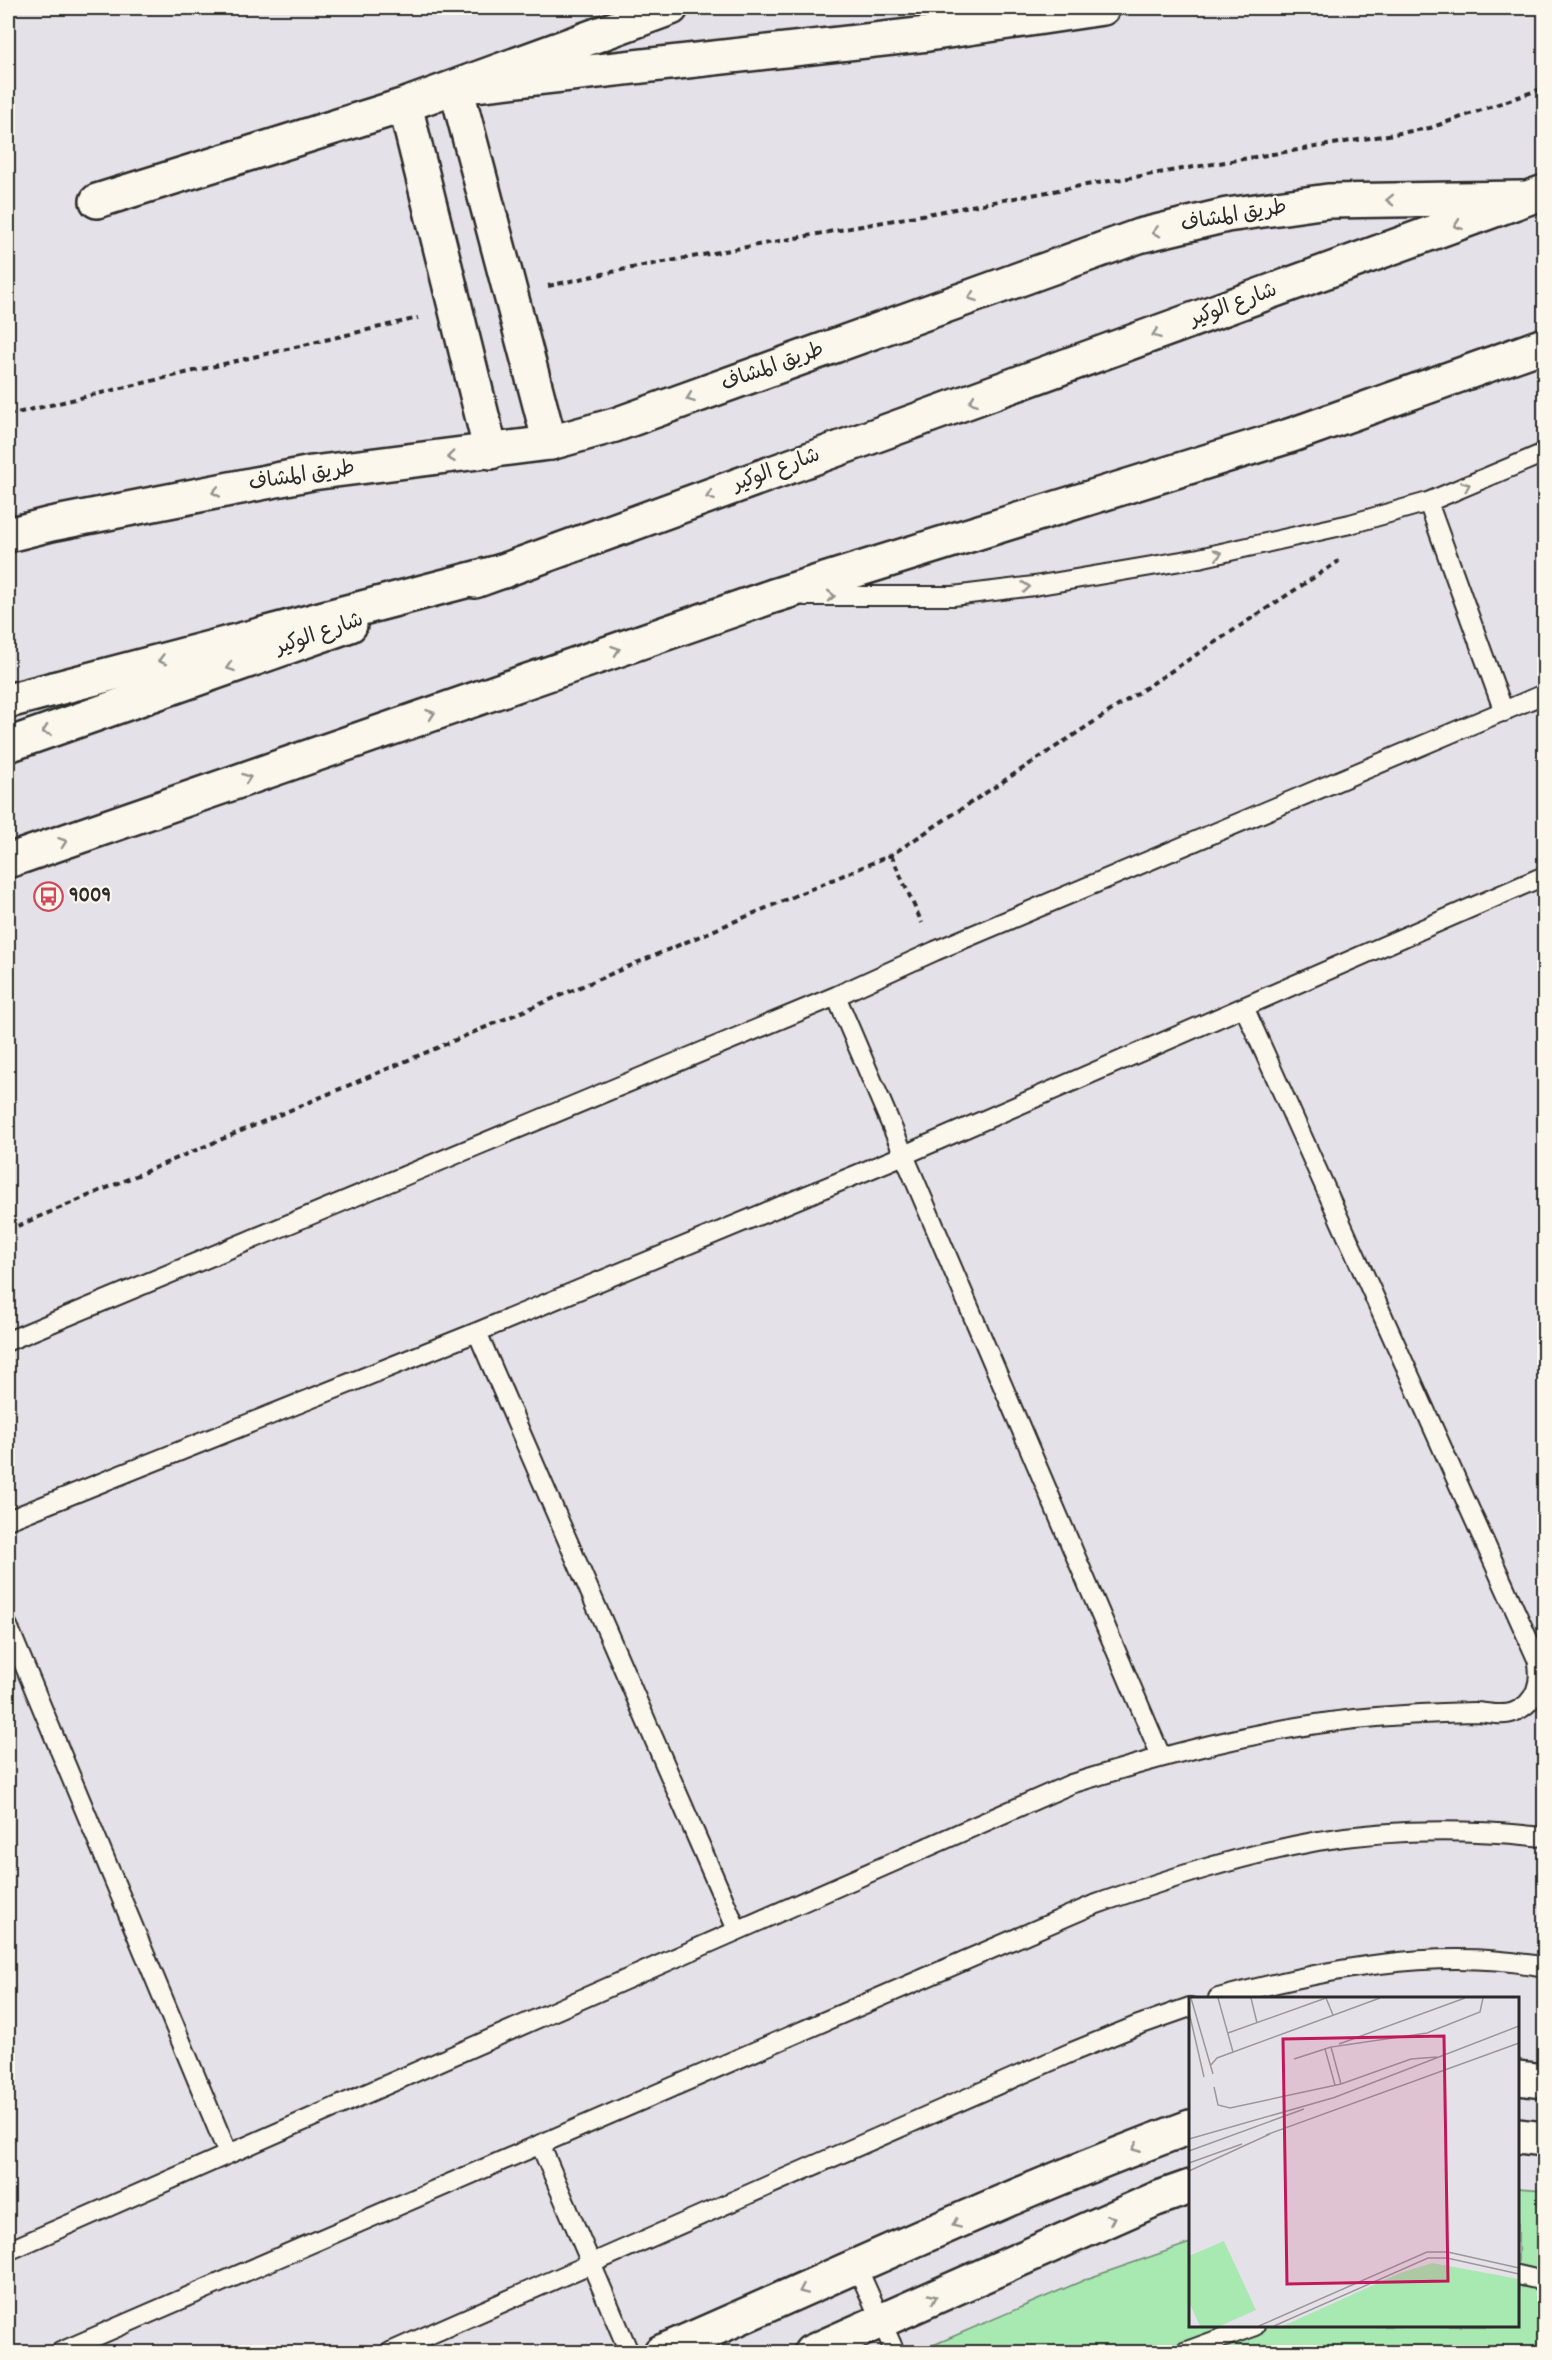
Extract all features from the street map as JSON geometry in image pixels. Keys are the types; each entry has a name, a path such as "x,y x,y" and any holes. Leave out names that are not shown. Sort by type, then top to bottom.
{"main road":[{"path":"97,201 405,105 671,8"},
{"path":"456,87 924,21 1104,8"},
{"path":"456,87 550,443"},
{"path":"405,105 491,452"},
{"name":"طريق المشاف","path":"8,535 51,524 312,473 550,443 615,425 1139,237 1227,215 1328,201 1538,195"},
{"name":"شارع الوكير","path":"8,745 503,571 1538,195"},
{"path":"8,861 773,596 1292,435 1545,345"},
{"path":"8,701 503,571"},
{"path":"1519,2078 1545,2081"},
{"path":"662,2352 1131,2149 1189,2128"},
{"path":"1519,2136 1545,2139"},
{"path":"812,2352 1156,2199 1189,2188"}],"lane":[{"path":"773,596 953,596 1034,586 1199,558 1350,524 1428,502 1545,453"},
{"path":"1428,502 1504,712"},
{"path":"8,1341 836,996 935,951 1545,694"},
{"path":"8,1520 477,1332 903,1155 1545,876"},
{"path":"836,996 1161,1756"},
{"path":"8,2251 1071,1784 1215,1742 1289,1728 1422,1713 1489,1712 1501,1714 1514,1712 1525,1706 1539,1685 1540,1672 1537,1659 1244,1007"},
{"path":"477,1332 737,1930"},
{"path":"8,1626 228,2154"},
{"path":"60,2352 1015,1937 1091,1906 1168,1879 1243,1858 1318,1841 1385,1834 1452,1831 1545,1837"},
{"path":"1222,1997 1304,1978 1388,1963 1486,1961 1545,1967"},
{"path":"390,2352 1072,2052 1189,2008"},
{"path":"540,2144 629,2352"},
{"path":"856,2267 895,2352"},
{"path":"1519,2275 1545,2281"},
{"path":"1185,2352 1249,2327"}],"path":[{"path":"510,295 626,269 1086,185 1430,128 1545,88"},
{"path":"8,415 456,309"},
{"path":"8,1230 891,855 1348,555"},
{"path":"891,855 935,951"}],"green space":[{"path":"1519,2188 1544,2190 1544,2352 917,2352 1089,2278 1189,2243 1189,2327 1519,2327"}],"place":[{"name":"9009","path":"48,897"}]}
